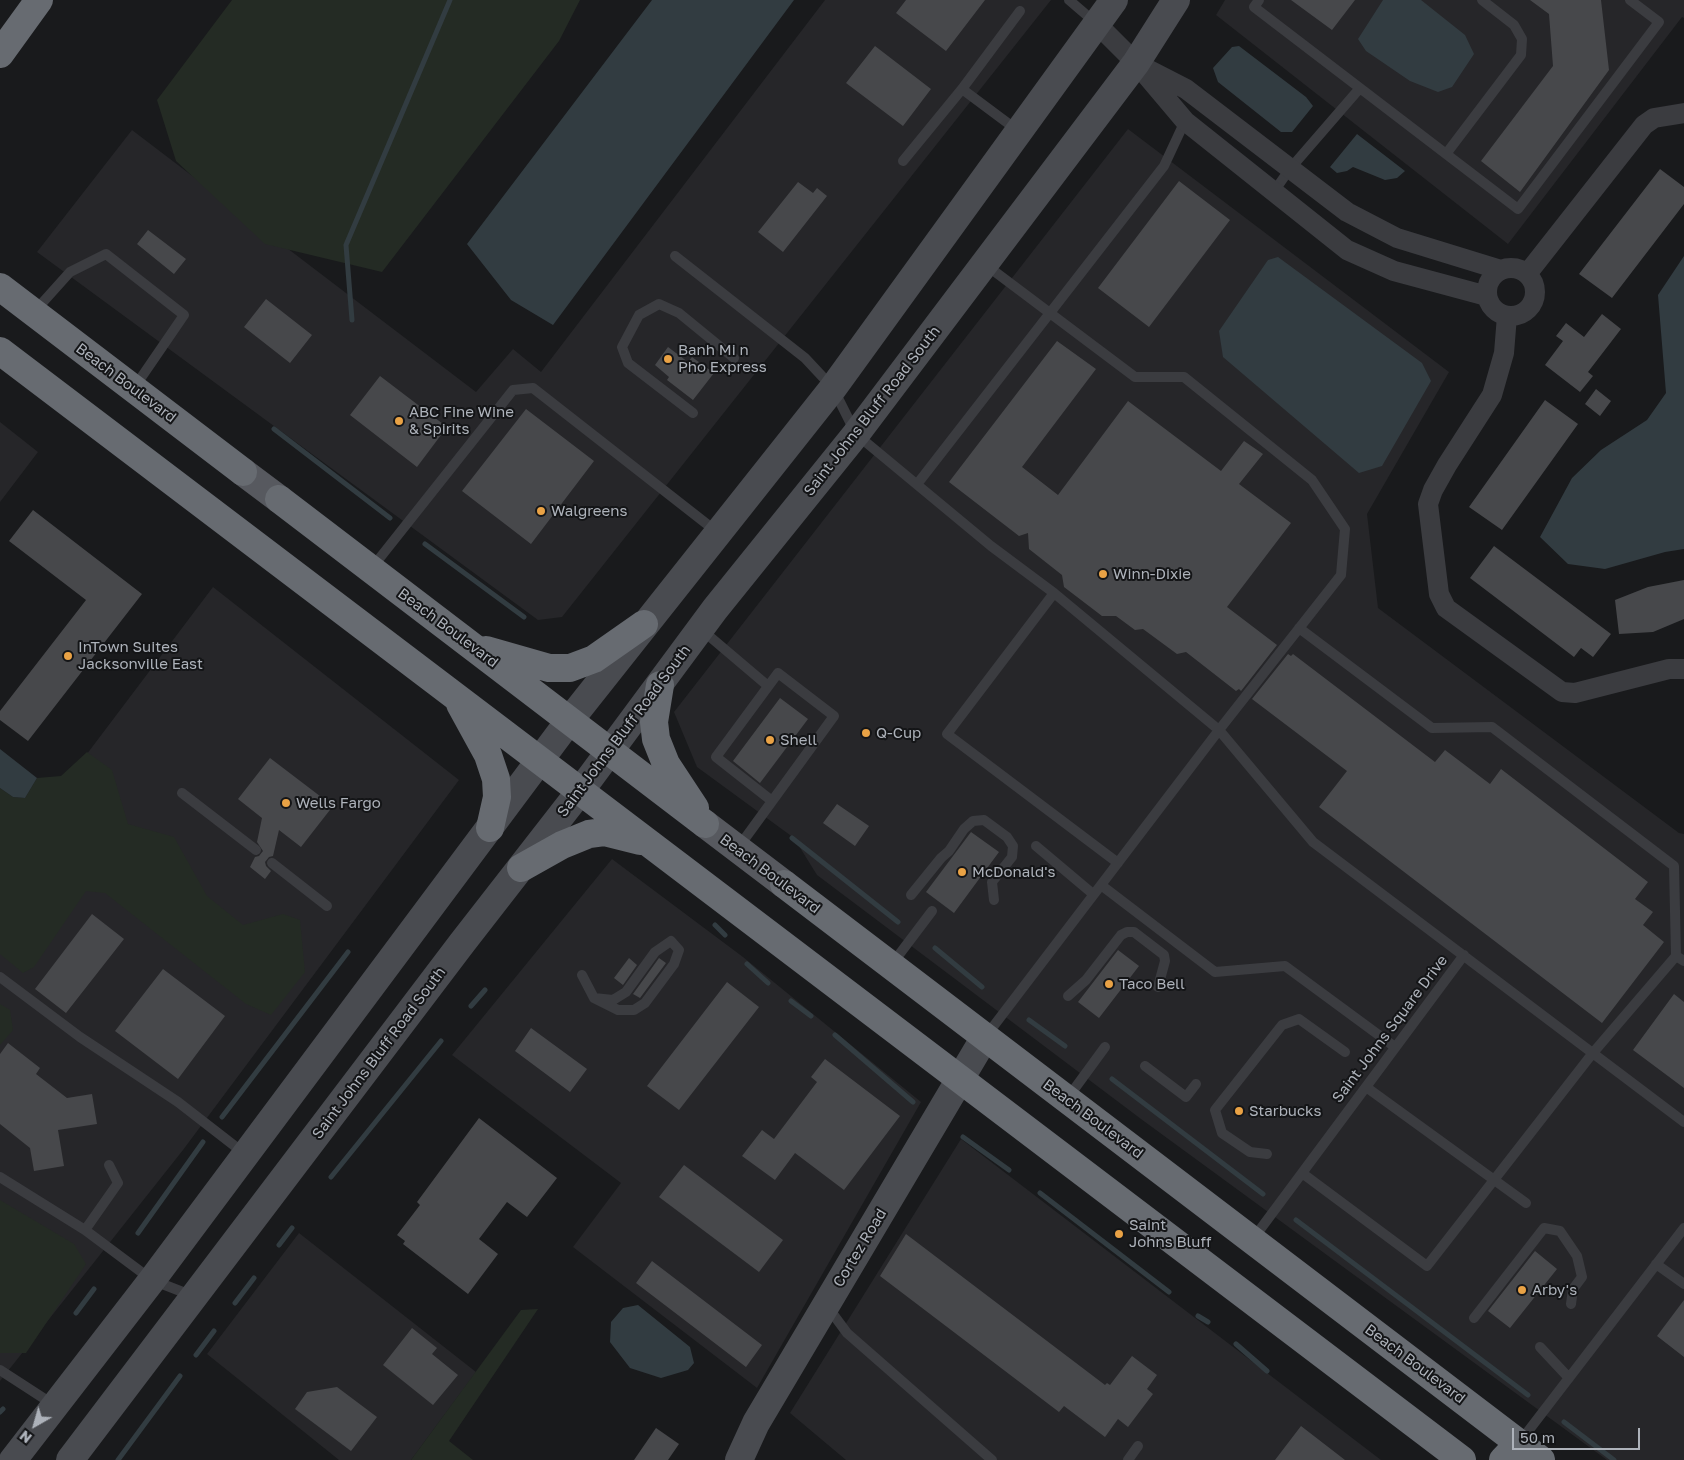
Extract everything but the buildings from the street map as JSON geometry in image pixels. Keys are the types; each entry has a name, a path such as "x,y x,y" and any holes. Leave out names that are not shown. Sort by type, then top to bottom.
{"highway":[{"path":"0,54 39,0"},
{"name":"Beach Boulevard","path":"0,287 244,472"},
{"path":"0,351 962,1078 1049,1148 1462,1460"},
{"name":"Beach Boulevard","path":"279,499 705,824"},
{"path":"472,647 549,668 570,668 594,659 644,624"},
{"path":"660,685 654,722 656,739 666,764 705,824"},
{"path":"454,694 488,755 496,779 497,796 490,828"},
{"path":"521,868 562,845 589,834 604,832 651,843"},
{"name":"Beach Boulevard","path":"784,884 1251,1241 1511,1452 1541,1460"}],"main road":[{"path":"13,1460 152,1280 569,721 833,388 1114,0"},
{"name":"Saint Johns Bluff Road South","path":"70,1460 610,752 700,629 856,434 1136,63 1176,0"},
{"name":"Beach Boulevard","path":"244,472 279,499"},
{"name":"Beach Boulevard","path":"705,824 784,884"},
{"name":"Cortez Road","path":"738,1460 756,1423 985,1037"}],"street":[{"path":"1098,24 1136,63 1185,121 1346,250 1394,271 1487,296"},
{"path":"1136,63 1186,89 1289,170 1347,212 1397,238 1501,270 1515,268 1527,274 1535,287 1533,303 1522,314 1507,316 1494,309 1487,296 1490,280 1501,270"},
{"path":"1527,274 1644,125 1654,118 1684,113"},
{"path":"1507,316 1504,353 1492,395 1447,465 1433,490 1428,504 1439,594 1446,608 1562,692 1575,693 1670,669 1684,669"}],"lane":[{"path":"1069,0 1098,24"},
{"path":"1259,0 1254,7 1518,209 1659,22 1630,0"},
{"path":"1446,154 1521,55 1522,39 1514,25 1482,0"},
{"path":"903,161 962,89 1020,10"},
{"path":"1273,193 1289,170 1360,88"},
{"path":"962,89 1020,132"},
{"path":"918,483 1048,313 1164,166 1185,121"},
{"path":"34,312 70,272 106,254 184,315 134,389"},
{"path":"675,256 805,358 833,388 856,434 918,483 991,546 1054,593 1219,730 1313,842 1684,1122"},
{"path":"984,264 1135,378 1184,377 1312,480 1345,529 1341,575 1219,730 985,1037"},
{"path":"693,413 628,363 622,347 639,315 659,304 672,310 734,358"},
{"path":"371,570 513,390 533,388 626,463 718,533"},
{"path":"1054,593 947,734 1118,863"},
{"path":"1299,628 1432,728 1492,727 1674,866 1680,959 1592,1054 1426,1266 1302,1173"},
{"path":"700,629 768,686"},
{"path":"737,849 834,716 778,673 716,757 772,801"},
{"path":"182,793 256,850"},
{"path":"911,895 949,851 964,829 973,821 984,820 1006,837 1014,846 1012,858 992,882 994,900"},
{"path":"1036,846 1093,894"},
{"path":"272,862 327,906"},
{"path":"1101,884 1215,972 1285,966 1395,1047"},
{"path":"891,965 932,911"},
{"path":"1068,996 1086,980 1121,935 1127,932 1134,932 1164,955 1158,988"},
{"path":"582,975 594,998 618,1010 634,1010 645,1003 674,964 679,950 671,941 655,952 626,992 613,1000 594,998"},
{"name":"Saint Johns Square Drive","path":"1251,1241 1464,955"},
{"path":"0,977 80,1037 178,1102 246,1154"},
{"path":"1267,1154 1250,1152 1222,1133 1215,1110 1282,1025 1298,1019 1345,1052"},
{"path":"1067,1099 1105,1047"},
{"path":"1146,1066 1186,1097 1196,1084"},
{"path":"1366,1087 1526,1204"},
{"path":"85,1230 118,1183 109,1165"},
{"path":"0,1178 85,1230 152,1280 194,1296"},
{"path":"1474,1318 1535,1236 1544,1228 1560,1231 1578,1256 1582,1278 1573,1289 1571,1304"},
{"path":"1511,1452 1684,1228"},
{"path":"1656,1264 1684,1284"},
{"path":"826,1306 847,1333 992,1460"},
{"path":"1540,1347 1569,1378"},
{"path":"0,1370 55,1406"},
{"path":"1128,1460 1138,1446"}],"shaded area":[{"path":"232,0 580,0 559,41 382,272 265,244 176,161 157,100"},
{"path":"652,0 794,0 553,325 511,300 467,244"},
{"path":"825,0 1051,0 562,617 538,620 37,252 132,130 476,392 513,349 541,372"},
{"path":"1225,0 1684,0 1684,18 1682,17 1508,244 1216,15"},
{"path":"1383,0 1421,0 1465,35 1474,54 1452,87 1438,92 1410,81 1366,51 1358,39"},
{"path":"1239,46 1306,97 1313,106 1292,132 1281,132 1218,82 1213,68 1232,47"},
{"path":"1128,129 1449,372 1367,514 1378,608 1679,833 1684,834 1684,1460 1607,1460 1141,1119 817,875 794,838 697,767 674,712"},
{"path":"1357,134 1405,171 1397,178 1385,180 1353,167 1347,171 1337,173 1330,167"},
{"path":"1684,256 1684,549 1665,552 1605,569 1568,564 1540,537 1572,478 1601,450 1647,420 1666,393 1658,295"},
{"path":"1278,257 1422,363 1431,381 1382,466 1359,473 1223,357 1219,331 1268,260"},
{"path":"0,422 38,452 0,502"},
{"path":"213,587 459,780 183,1150 0,1381 0,805 31,828"},
{"path":"0,749 37,778 25,798 13,797 0,788"},
{"path":"87,752 112,770 128,824 174,837 207,896 243,925 283,914 300,920 305,972 271,1015 246,1004 105,893 86,891 34,967 23,973 0,954 0,788 13,797 25,798 37,778 61,776"},
{"path":"612,859 743,957 921,1102 757,1388 573,1247 621,1183 452,1055"},
{"path":"0,1004 10,1010 13,1030 0,1045"},
{"path":"961,1139 1381,1460 846,1460 790,1413"},
{"path":"0,1200 74,1244 86,1264 26,1353 0,1353"},
{"path":"299,1233 476,1372 411,1460 339,1460 207,1354"},
{"path":"638,1305 690,1347 694,1363 688,1370 661,1378 630,1368 610,1342 611,1322 623,1308"},
{"path":"538,1309 449,1441 473,1460 411,1460 521,1310"}],"waterway":[{"path":"352,320 346,245 450,0"},
{"path":"274,429 390,518"},
{"path":"425,544 524,617"},
{"path":"792,838 898,922"},
{"path":"715,925 725,935"},
{"path":"935,948 982,987"},
{"path":"222,1117 348,952"},
{"path":"747,964 768,983"},
{"path":"471,1006 485,990"},
{"path":"791,1001 811,1016"},
{"path":"1029,1020 1065,1046"},
{"path":"835,1035 913,1102"},
{"path":"331,1177 441,1041"},
{"path":"1112,1079 1263,1194"},
{"path":"963,1137 1009,1170"},
{"path":"138,1233 203,1142"},
{"path":"1040,1193 1169,1292"},
{"path":"1296,1220 1528,1395"},
{"path":"279,1245 292,1228"},
{"path":"235,1303 254,1278"},
{"path":"76,1313 94,1289"},
{"path":"1198,1316 1208,1322"},
{"path":"196,1355 214,1331"},
{"path":"1236,1344 1267,1371"},
{"path":"118,1460 180,1376"},
{"path":"0,1412 3,1409"},
{"path":"1564,1422 1614,1460"}],"place":[{"name":"Banh Mi n Pho Express","path":"668,359"},
{"name":"ABC Fine Wine & Spirits","path":"399,421"},
{"name":"Walgreens","path":"541,511"},
{"name":"Winn-Dixie","path":"1103,574"},
{"name":"InTown Suites Jacksonville East","path":"68,656"},
{"name":"Q-Cup","path":"866,733"},
{"name":"Shell","path":"770,740"},
{"name":"Wells Fargo","path":"286,803"},
{"name":"McDonald's","path":"962,872"},
{"name":"Taco Bell","path":"1109,984"},
{"name":"Starbucks","path":"1239,1111"},
{"name":"Saint Johns Bluff","path":"1119,1234"},
{"name":"Arby's","path":"1522,1290"}]}
